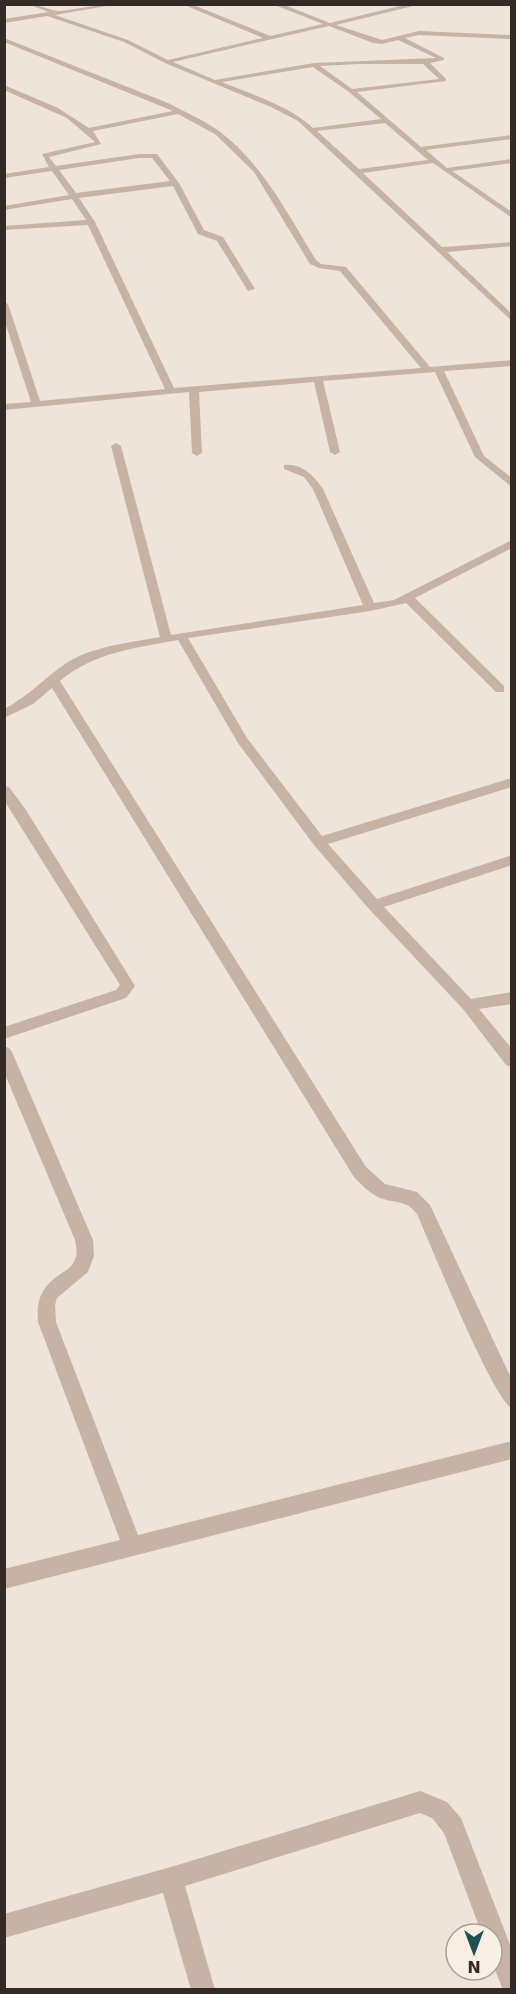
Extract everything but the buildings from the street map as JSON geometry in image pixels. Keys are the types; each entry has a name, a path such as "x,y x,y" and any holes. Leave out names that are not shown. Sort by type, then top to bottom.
{"street":[{"path":"30,4 57,13"},
{"path":"185,4 271,39"},
{"path":"275,4 376,42 419,33 512,37"},
{"path":"167,62 418,4"},
{"path":"4,21 112,5"},
{"path":"47,14 126,41 167,62 288,112 312,130 381,193 512,319"},
{"path":"213,82 314,65 352,62 425,62 442,58 399,38"},
{"path":"4,40 182,111 217,133 250,163 313,262 319,266 343,269 433,369 480,457 512,484"},
{"path":"351,91 444,80 425,62"},
{"path":"314,65 351,91 445,170 512,216"},
{"path":"4,87 66,116 86,130 99,143 45,156 91,222 171,391"},
{"path":"86,130 182,111"},
{"path":"312,130 385,121"},
{"path":"419,149 512,137"},
{"path":"4,176 53,167 150,156 157,158 175,183 201,232 220,238 250,289"},
{"path":"356,172 434,161"},
{"path":"445,170 512,161"},
{"path":"4,208 175,183"},
{"path":"4,228 91,222"},
{"path":"440,250 512,244"},
{"path":"4,304 36,404"},
{"path":"4,407 512,363"},
{"path":"318,378 335,452"},
{"path":"194,389 197,453"},
{"path":"116,446 126,491 173,637 242,740 319,842 374,905 468,1005 512,1061"},
{"path":"288,467 308,475 318,489 370,608"},
{"path":"4,714 29,701 69,667 87,657 173,637 370,608 408,598 511,543"},
{"path":"408,598 500,689"},
{"path":"54,681 360,1172 377,1189 413,1197 424,1210 496,1371 512,1399"},
{"path":"319,842 512,782"},
{"path":"4,790 21,813 128,986 121,994 4,1033"},
{"path":"374,905 512,860"},
{"path":"468,1005 512,998"},
{"path":"4,1052 84,1240 86,1252 84,1263 78,1271 54,1287 47,1296 44,1307 47,1322 133,1547"},
{"path":"4,1579 512,1450"},
{"path":"4,1926 171,1879 420,1802 434,1805 444,1813 453,1827 512,1983"},
{"path":"171,1879 203,1989"}]}
